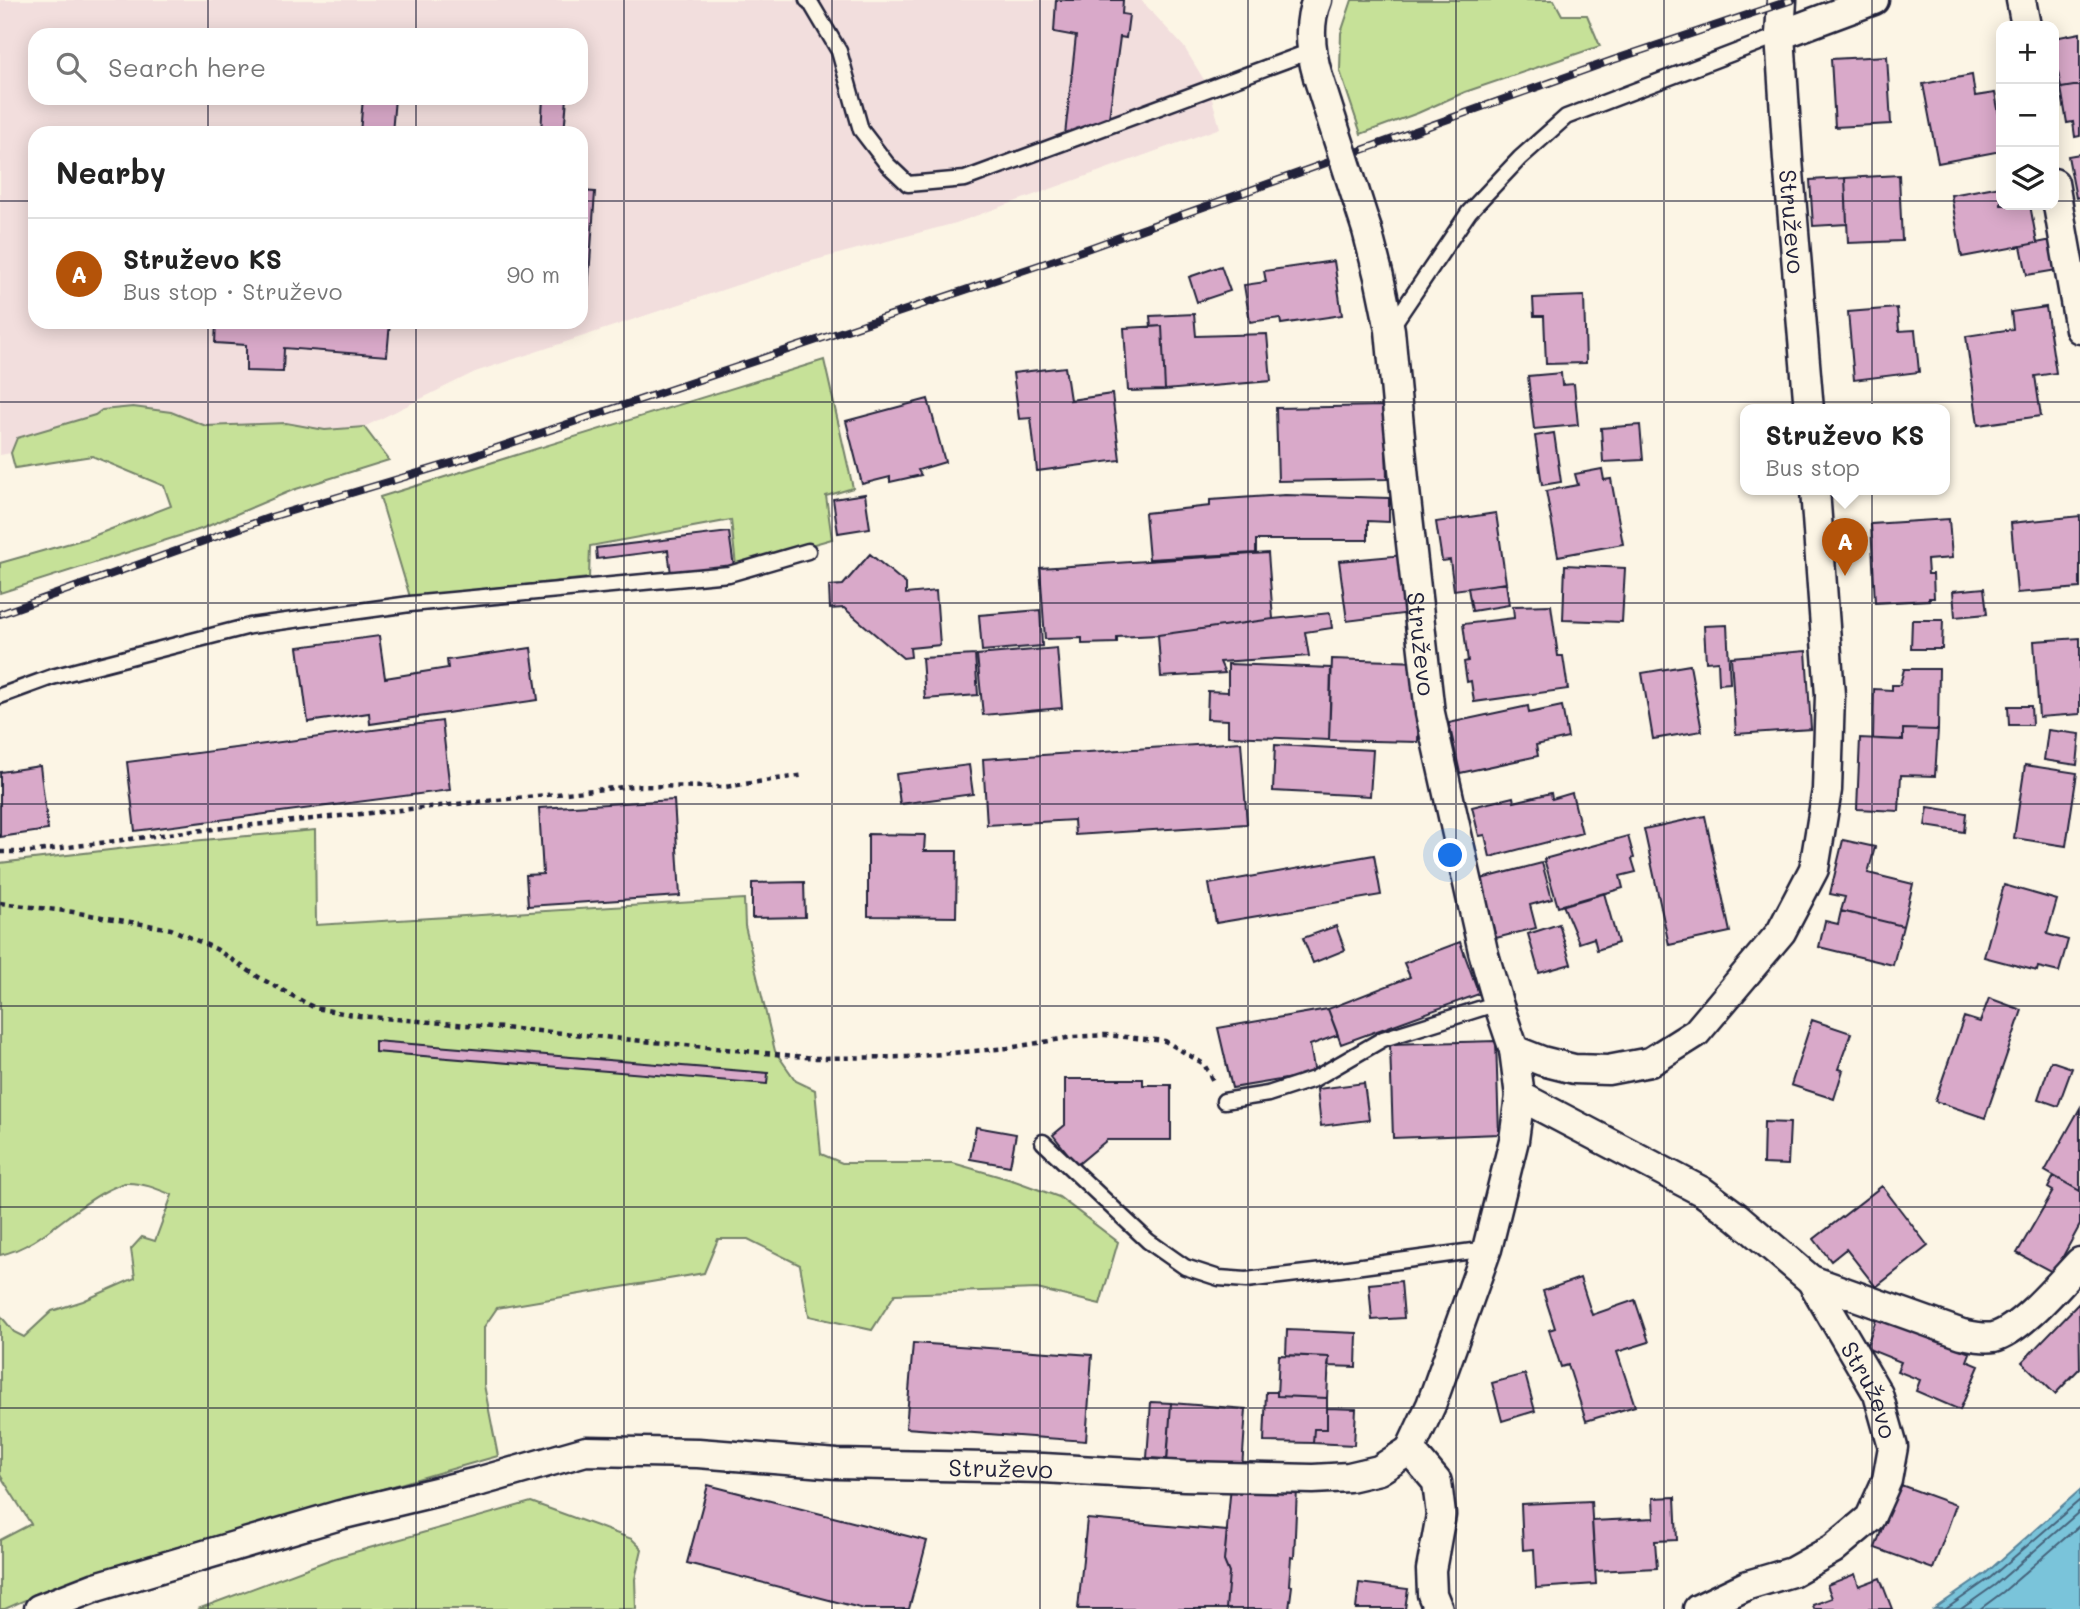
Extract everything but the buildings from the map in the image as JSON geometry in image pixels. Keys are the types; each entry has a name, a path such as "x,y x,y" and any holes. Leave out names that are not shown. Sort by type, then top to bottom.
{"street":[{"path":"1314,64 1313,9 1317,0"},
{"name":"Struževo","path":"1782,0 1780,35 1809,404"},
{"path":"1780,35 1874,0"},
{"path":"2021,0 2025,21"},
{"name":"Struževo","path":"39,1609 96,1587 340,1515 481,1481 586,1451 698,1453 837,1464 1043,1468 1184,1476 1313,1479 1349,1477 1378,1470 1410,1450 1431,1405 1487,1249 1514,1140 1520,1096 1514,1049 1483,951 1430,713 1390,330 1367,230 1314,64"},
{"path":"2059,210 2080,329"},
{"path":"1514,1049 1574,1069 1608,1070 1650,1062 1696,1033 1781,932 1814,869 1827,790 1830,695 1815,495"},
{"name":"Struževo","path":"1520,1096 1703,1192 1737,1217 1811,1280 1878,1394 1893,1447 1887,1480 1870,1518 1833,1549 1792,1572 1748,1585 1698,1609"},
{"name":"Struževo","path":"1811,1280 1980,1338 1994,1337 2023,1320 2080,1262"},
{"path":"1410,1450 1437,1482 1441,1515 1431,1570 1432,1594 1438,1609"}],"lane":[{"path":"807,0 839,51 861,130 887,164 908,184 965,179 1314,64"},
{"path":"1390,330 1469,212 1520,158 1566,117 1641,86 1780,35"},
{"path":"0,696 52,677 250,626 410,604 729,574 808,551"},
{"path":"1224,1101 1268,1094 1314,1079 1382,1039 1498,1003"},
{"path":"1043,1142 1148,1241 1185,1267 1219,1278 1246,1280 1487,1249"}],"path":[{"path":"0,852 30,852 185,832 634,786 724,787 805,775"},
{"path":"0,903 171,929 216,949 260,978 315,1008 359,1016 816,1058 908,1057 1009,1048 1073,1037 1105,1035 1165,1041 1204,1065 1224,1101"}],"shaded area":[{"path":"0,0 1141,0 1184,47 1209,88 1220,128 956,223 804,263 475,372 364,427 325,430 286,423 205,426 171,412 133,407 102,410 95,415 17,438 11,453 0,455"}],"green space":[{"path":"1352,0 1554,0 1562,15 1587,15 1600,46 1465,92 1361,134 1340,71 1341,33"},
{"path":"824,360 853,488 826,496 832,539 736,566 731,520 590,546 589,578 410,597 380,497"},
{"path":"133,407 171,412 206,426 286,423 325,430 364,427 389,460 293,490 201,529 0,593 0,563 88,538 171,506 164,486 92,456 15,468 11,453 17,438 95,415 102,410"},
{"path":"315,830 316,925 744,899 745,926 775,1051 796,1081 815,1090 821,1154 842,1163 953,1163 1059,1197 1118,1242 1100,1304 1037,1289 895,1294 872,1330 809,1316 800,1265 748,1239 718,1239 704,1273 497,1308 484,1327 484,1385 498,1456 147,1556 0,1609 0,1540 31,1524 0,1475 0,1315 14,1332 24,1337 52,1311 83,1301 135,1278 131,1249 142,1237 155,1241 172,1195 143,1185 121,1184 82,1206 43,1235 0,1255 0,863 169,843"},
{"path":"531,1502 632,1539 642,1549 635,1579 636,1609 198,1609 334,1558"}],"water":[{"path":"2080,1490 2080,1609 1934,1609 1986,1573"}],"railway":[{"path":"0,614 271,517 458,461 1081,251 1613,60 1792,0"}],"place":[{"name":"Struževo KS","path":"1845,576"}]}
